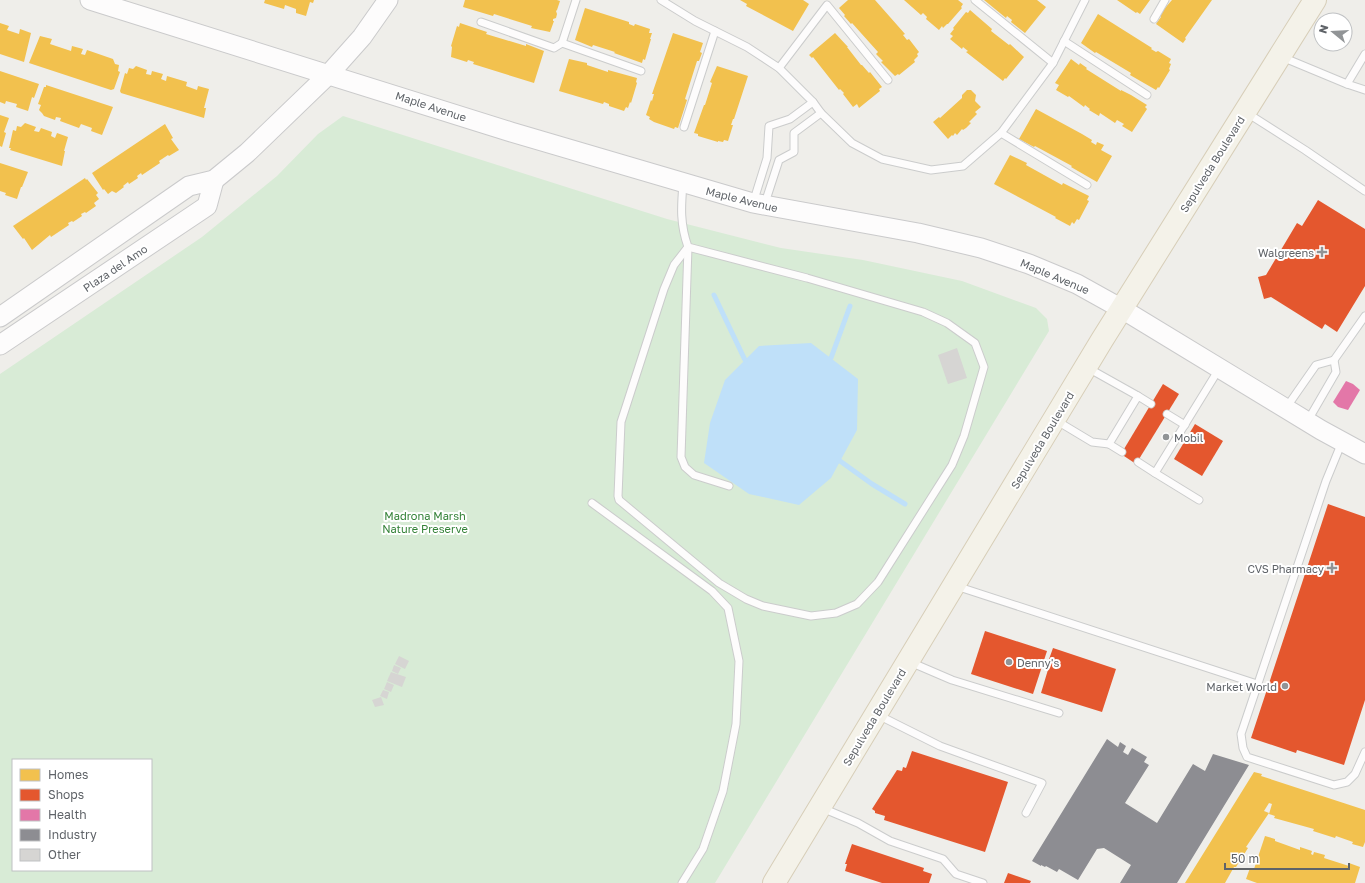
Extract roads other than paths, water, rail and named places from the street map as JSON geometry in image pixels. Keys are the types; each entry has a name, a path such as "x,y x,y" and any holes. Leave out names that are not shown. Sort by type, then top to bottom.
{"main road":[{"name":"Sepulveda Boulevard","path":"774,883 1086,367 1315,0"}],"street":[{"name":"Maple Avenue","path":"90,0 519,134 683,183 758,204 918,233 981,248 1029,264 1077,284 1122,309 1285,409 1365,454"},
{"path":"0,317 189,186 214,180 247,153 329,74 362,37 388,0"},
{"name":"Plaza del Amo","path":"0,346 207,206 214,180"},
{"path":"29,298 42,317"}],"lane":[{"path":"481,22 554,48 562,43 576,0"},
{"path":"661,0 695,21 747,47 779,68 813,102 821,113 852,143 882,159 931,170 963,166 1001,133 1053,62 1085,0"},
{"path":"820,0 827,5 888,80"},
{"path":"975,0 1053,62"},
{"path":"1154,19 1165,0"},
{"path":"779,68 827,5"},
{"path":"684,127 714,31"},
{"path":"1064,41 1147,95"},
{"path":"562,43 641,71"},
{"path":"1347,84 1365,54"},
{"path":"1280,56 1365,90"},
{"path":"758,204 767,158 769,126 790,119 813,102"},
{"path":"1245,112 1305,150 1365,191"},
{"path":"758,204 779,160 794,152 794,133 821,113"},
{"path":"1001,133 1087,186"},
{"path":"683,183 681,217 683,233 688,246 680,457 685,467 694,475 729,486"},
{"path":"688,246 807,278 923,312 947,324 975,343 984,367 964,436 952,465 878,582 857,604 836,613 811,616 763,606 746,599 719,583 619,500 622,422 664,289 674,265 688,246"},
{"path":"1285,409 1316,365 1334,360 1365,316"},
{"path":"1307,422 1336,372 1334,360"},
{"path":"1086,367 1151,404"},
{"path":"1155,473 1219,369"},
{"path":"1109,444 1138,396"},
{"path":"1167,414 1185,425"},
{"path":"1055,419 1092,442 1109,444 1122,452"},
{"path":"1342,442 1326,481 1241,734 1243,748 1247,758 1334,785 1347,782 1355,774 1365,752"},
{"path":"1138,462 1199,500"},
{"path":"592,503 712,591 728,608 739,661 736,724 720,799 703,849 682,883"},
{"path":"954,585 1257,684"},
{"path":"908,661 952,680 1059,713"},
{"path":"876,714 940,746 1042,784 1026,812"},
{"path":"820,807 858,823 890,841 943,859 956,874 984,883"}],"water":[{"path":"811,343 858,379 857,430 831,478 799,505 749,494 704,463 710,423 725,380 759,346"}],"waterway":[{"path":"714,295 745,360"},
{"path":"831,358 850,306"},
{"path":"840,461 872,484 905,504"}],"place":[{"name":"Walgreens","path":"1322,252"},
{"name":"Mobil","path":"1166,437"},
{"name":"CVS Pharmacy","path":"1332,568"},
{"name":"Denny's","path":"1009,662"},
{"name":"Market World","path":"1285,686"}],"park label":[{"name":"Madrona Marsh Nature Preserve","path":"425,521"}]}
